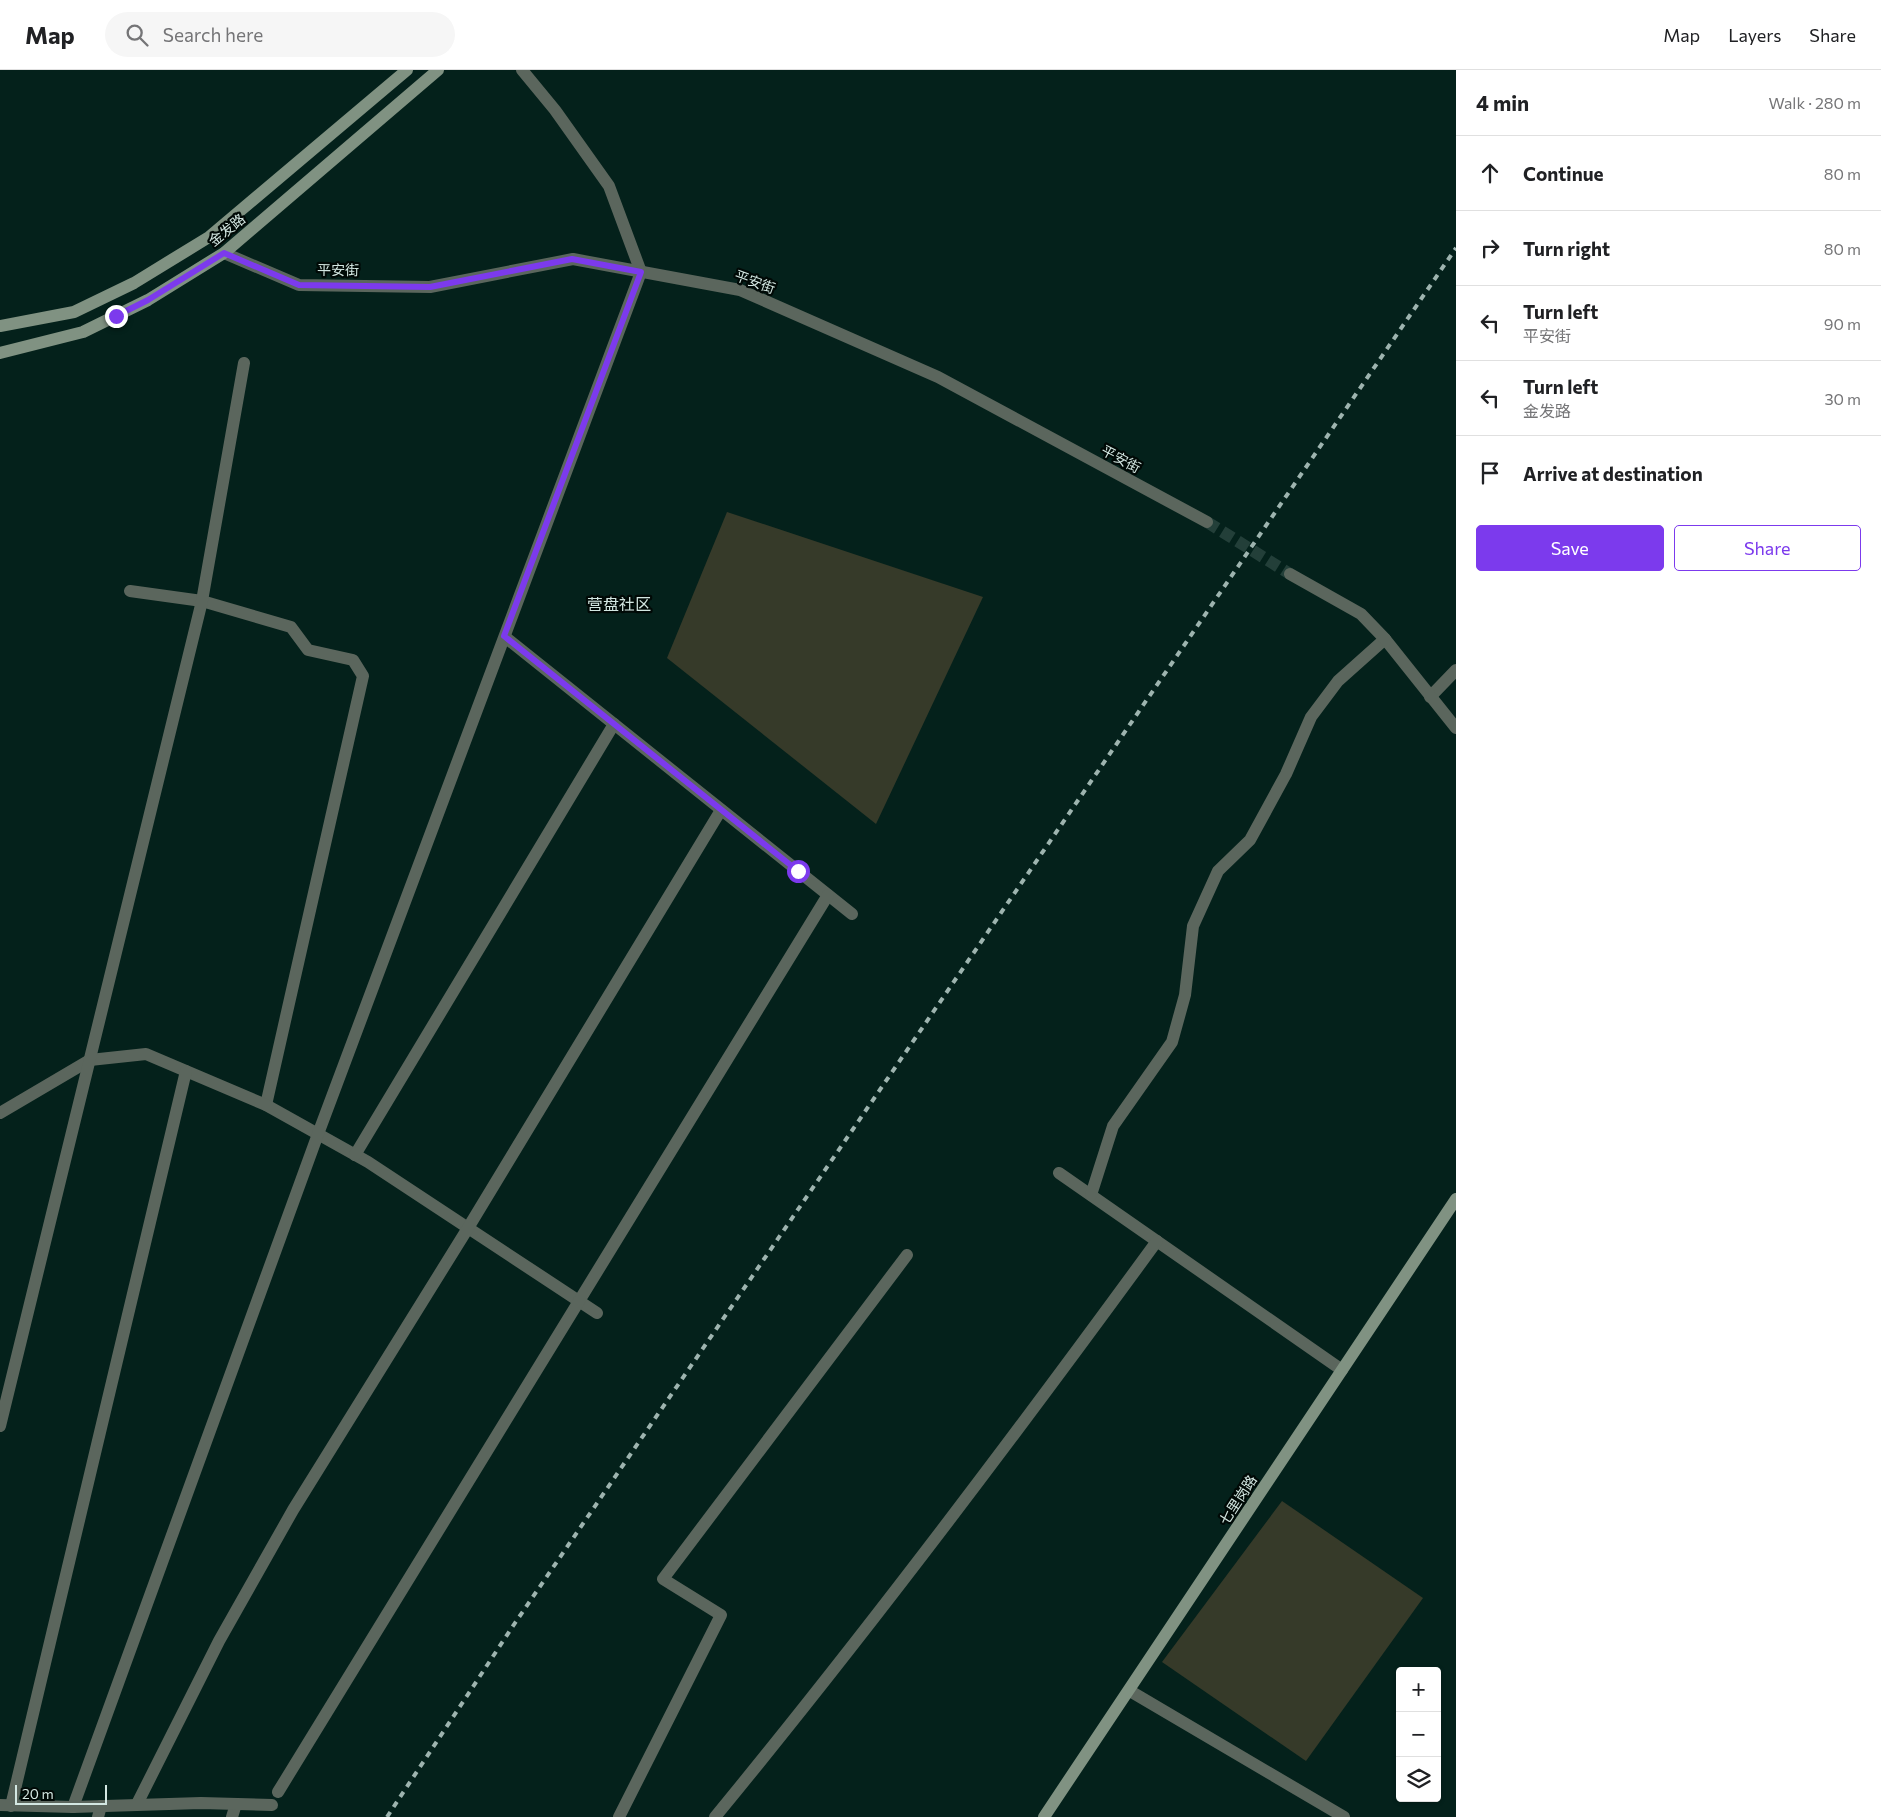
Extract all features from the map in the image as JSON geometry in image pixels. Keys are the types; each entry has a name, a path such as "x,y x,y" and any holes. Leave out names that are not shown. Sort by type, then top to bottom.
{"main road":[{"name":"金发路","path":"0,326 74,312 134,283 209,237 407,70"},
{"name":"金发路","path":"0,353 83,332 148,300 224,253 438,70"},
{"name":"七里岗路","path":"1044,1817 1130,1691 1456,1199"}],"street":[{"path":"73,1807 318,1134 641,272 609,186 554,110 522,70"},
{"name":"平安街","path":"224,253 299,285 430,287 572,259 740,290 938,377 1207,522"},
{"path":"0,1426 202,601 244,363"},
{"path":"1290,574 1361,614 1385,639 1456,728"},
{"path":"130,590 202,601 291,627 308,650 352,660 363,676 266,1105"},
{"path":"504,636 852,914"},
{"path":"1091,1195 1113,1126 1172,1042 1185,995 1193,926 1218,871 1250,840 1286,774 1310,717 1338,681 1385,639"},
{"path":"1430,697 1456,670"},
{"path":"355,1155 614,724"},
{"path":"137,1804 219,1642 293,1510 468,1228 721,810"},
{"path":"278,1792 828,895"},
{"path":"0,1113 90,1060 146,1054 266,1105 355,1155 597,1313"},
{"path":"186,1071 6,1805 73,1807 99,1811 137,1804 272,1804"},
{"path":"1059,1173 1342,1370"},
{"path":"715,1817 818,1692 1071,1358 1157,1241"},
{"path":"619,1817 720,1614 663,1579 907,1255"},
{"path":"1130,1691 1344,1817"},
{"path":"232,1817 236,1804"}],"green space":[{"path":"727,512 983,597 876,824 667,658"},
{"path":"1282,1501 1423,1598 1306,1761 1162,1662"}],"tunnel":[{"path":"1207,522 1290,574"}],"railway":[{"path":"387,1817 515,1623 1456,248"}],"district":[{"name":"营盘社区","path":"619,604"}],"route":[{"path":"116,316 148,300 224,253 299,285 430,287 572,259 641,272 504,636 798,871"}]}
